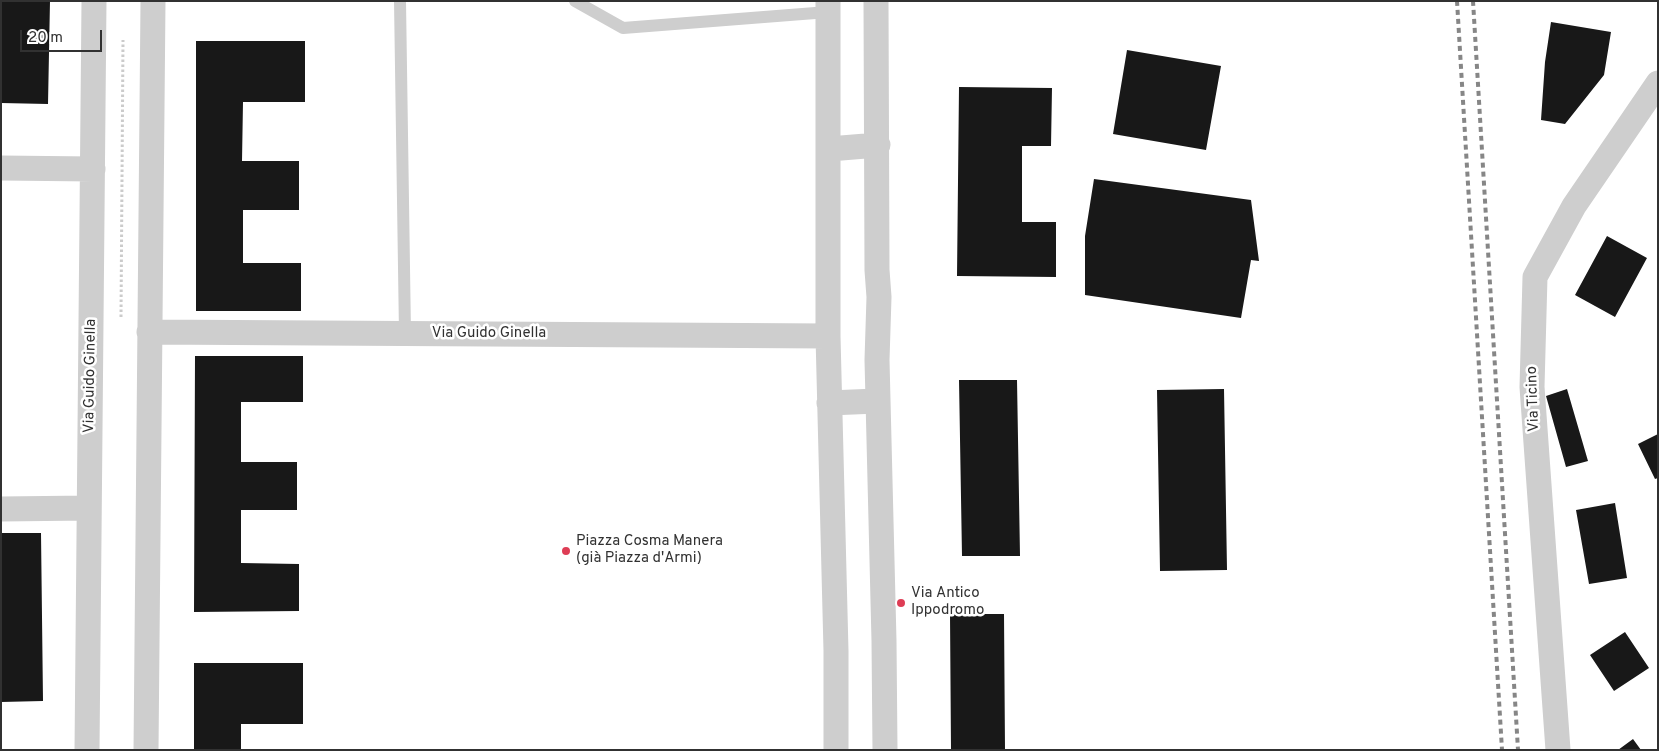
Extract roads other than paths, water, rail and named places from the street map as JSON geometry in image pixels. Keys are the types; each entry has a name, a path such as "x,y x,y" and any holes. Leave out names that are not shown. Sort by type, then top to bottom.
{"street":[{"name":"Via Guido Ginella","path":"87,750 94,1"},
{"path":"146,750 153,1"},
{"path":"876,1 877,270 879,296 877,401 884,640 885,750"},
{"path":"828,7 828,336 836,651 836,750"},
{"name":"Via Ticino","path":"1558,750 1532,387 1535,277 1574,206 1649,115 1658,83"},
{"path":"829,149 878,145"},
{"path":"1,168 93,169"},
{"name":"Via Guido Ginella","path":"149,332 828,336"},
{"path":"829,403 877,401"},
{"path":"1,509 89,508"}],"lane":[{"path":"400,1 405,334"},
{"path":"576,1 623,28 828,7"}],"railway":[{"path":"1457,1 1502,750"},
{"path":"1473,1 1518,750"}],"place":[{"name":"Piazza Cosma Manera (già Piazza d'Armi)","path":"566,551"},
{"name":"Via Antico Ippodromo","path":"901,603"}]}
